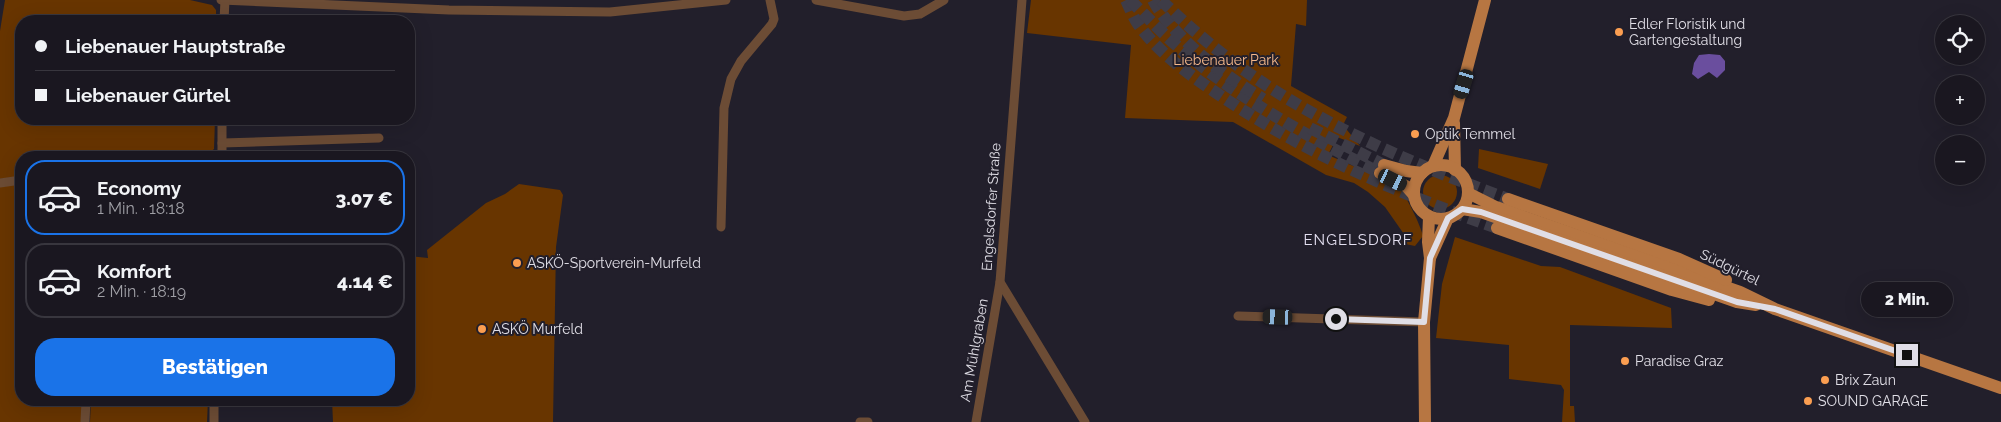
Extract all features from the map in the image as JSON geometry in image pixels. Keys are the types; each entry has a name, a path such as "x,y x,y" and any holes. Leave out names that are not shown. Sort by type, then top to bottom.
{"main road":[{"path":"1448,218 1429,217 1418,207 1414,195 1414,186 1428,169 1454,118 1485,0"},
{"path":"1454,118 1455,170"},
{"path":"1414,195 1406,186 1382,169 1406,171 1445,166 1455,170 1465,180 1468,193 1462,209 1448,218 1430,258"},
{"path":"1468,193 1496,207 1740,292 1775,309 2001,388"},
{"name":"Südgürtel","path":"1508,200 1679,259 1741,286 1775,309"},
{"path":"1462,209 1481,212 1737,302 1775,309"},
{"path":"1425,422 1424,322 1430,258 1428,242 1429,217"},
{"name":"Südgürtel","path":"1497,228 1672,290 1736,308 1775,309"}],"street":[{"path":"224,15 224,0 449,10 610,12 670,4 726,0"},
{"path":"721,227 724,108 735,70 772,24 774,19 770,0"},
{"path":"816,0 904,16 920,14 944,0"},
{"name":"Engelsdorfer Straße","path":"1022,0 1000,282 1085,422"},
{"path":"221,151 222,125"},
{"path":"222,143 379,138"},
{"path":"0,183 15,181"},
{"name":"Am Mühlgraben","path":"976,422 1000,282"},
{"path":"1238,316 1424,322"},
{"path":"85,422 86,406"},
{"path":"214,406 214,422"},
{"path":"860,422 868,422"}],"green space":[{"path":"5,0 190,0 212,5 216,10 216,15 15,15 15,125 215,125 214,149 212,151 15,151 15,177 0,179 0,31"},
{"name":"Liebenauer Park","path":"1031,0 1307,0 1306,26 1296,24 1291,86 1347,117 1343,125 1360,146 1337,137 1328,155 1397,185 1412,210 1423,236 1415,246 1400,243 1406,237 1385,207 1368,192 1354,183 1326,175 1233,122 1125,118 1131,45 1027,33"},
{"path":"1479,149 1548,164 1540,189 1478,168"},
{"path":"1440,175 1447,176 1452,180 1456,185 1456,199 1452,204 1447,208 1440,209 1433,208 1428,204 1424,199 1423,192 1424,185 1428,180 1433,176"},
{"name":"ASKÖ Murfeld","path":"519,184 560,190 563,195 556,247 553,422 333,422 332,406 415,406 415,257 428,258 427,250 486,203 505,194"},
{"path":"15,185 15,406 82,406 81,422 0,422 0,187"},
{"path":"1455,237 1541,266 1560,267 1671,308 1672,328 1570,325 1570,406 1574,406 1575,422 1562,422 1564,390 1561,385 1509,379 1509,345 1436,338 1442,284"},
{"path":"91,406 208,406 207,422 90,422"}],"shaded area":[{"path":"1699,55 1720,55 1725,61 1725,70 1717,78 1709,72 1698,79 1692,74 1694,63"}],"tunnel":[{"path":"1126,0 1146,35 1178,65 1257,119 1323,156 1357,172 1425,201 1497,228"},
{"path":"1130,0 1175,44 1229,86 1278,118 1380,173"},
{"path":"1153,0 1162,15 1174,29 1202,56 1263,99"},
{"path":"1161,0 1200,36 1240,67 1323,119 1412,161 1508,199"},
{"path":"1310,128 1384,165"}],"place":[{"name":"Edler Floristik und Gartengestaltung","path":"1619,32"},
{"name":"Optik Temmel","path":"1415,134"},
{"name":"ASKÖ-Sportverein-Murfeld","path":"517,263"},
{"name":"ASKÖ Murfeld","path":"482,329"},
{"name":"Paradise Graz","path":"1625,361"},
{"name":"Brix Zaun","path":"1825,380"},
{"name":"SOUND GARAGE","path":"1808,401"}],"district":[{"name":"ENGELSDORF","path":"1358,240"}],"route":[{"path":"1336,319 1424,322 1430,258 1441,238 1448,218 1462,209 1481,212 1737,302 1775,309 1907,355"}]}
